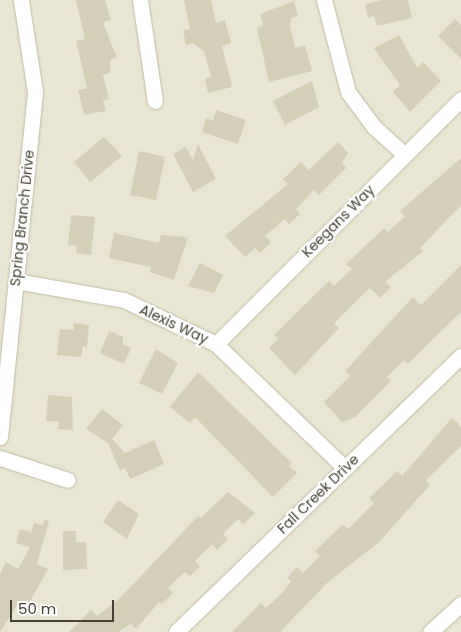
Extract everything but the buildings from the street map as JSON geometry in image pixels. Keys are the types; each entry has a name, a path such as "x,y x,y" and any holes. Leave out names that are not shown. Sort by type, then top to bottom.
{"street":[{"name":"Spring Branch Drive","path":"0,437 35,92 21,0"},
{"path":"140,0 155,101"},
{"path":"324,0 348,92 374,126 404,154"},
{"name":"Keegans Way","path":"216,344 461,99"},
{"name":"Alexis Way","path":"16,281 124,300 216,344 345,468"},
{"name":"Fall Creek Drive","path":"176,632 461,356"},
{"path":"0,458 68,480"},
{"path":"430,632 461,604"}],"shaded area":[{"path":"0,0 461,0 461,632 0,632"}]}
